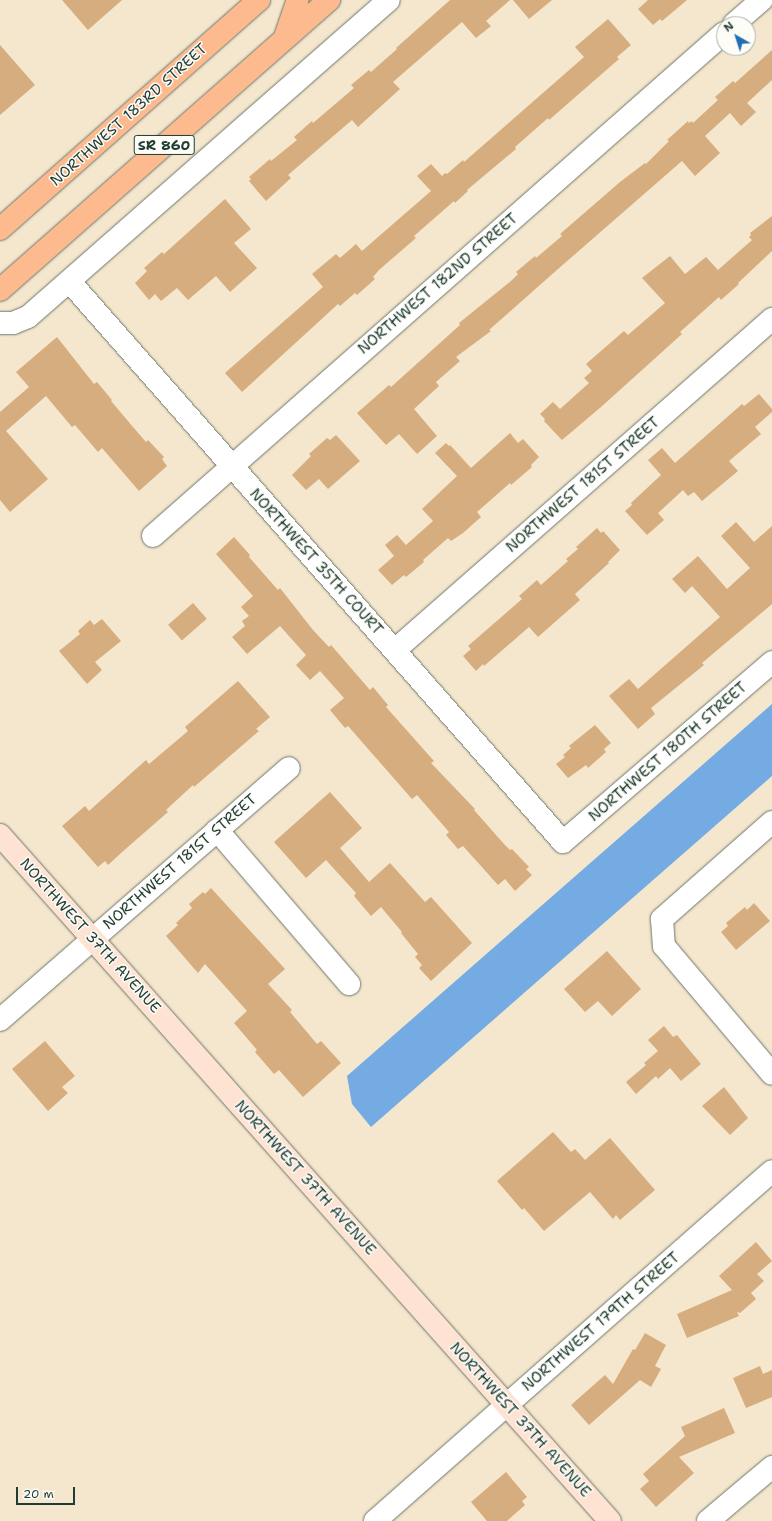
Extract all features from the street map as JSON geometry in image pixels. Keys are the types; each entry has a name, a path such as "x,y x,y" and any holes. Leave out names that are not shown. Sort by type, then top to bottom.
{"main road":[{"name":"NORTHWEST 183RD STREET","path":"0,229 259,0"},
{"path":"284,40 298,0"},
{"name":"SR 860","path":"0,290 329,0"},
{"name":"NORTHWEST 37TH AVENUE","path":"0,835 610,1521"}],"street":[{"path":"0,323 13,323 28,317 70,282 389,0"},
{"path":"743,16 762,0"},
{"name":"NORTHWEST 182ND STREET","path":"153,536 716,40"},
{"name":"NORTHWEST 35TH COURT","path":"70,282 563,842"},
{"name":"NORTHWEST 181ST STREET","path":"395,650 772,319"},
{"name":"NORTHWEST 180TH STREET","path":"563,842 772,662"},
{"name":"NORTHWEST 181ST STREET","path":"0,1020 92,938 289,768"},
{"path":"772,822 662,919 664,946 772,1074"},
{"path":"217,830 349,984"},
{"name":"NORTHWEST 179TH STREET","path":"375,1521 772,1171"},
{"path":"708,1521 772,1467"}],"water":[{"path":"772,704 772,776 371,1127 352,1104 347,1076"}],"building":[{"path":"62,0 122,0 88,30"},
{"path":"450,0 510,0 486,21 491,26 476,38 462,22 393,82 400,89 358,127 352,120 288,175 291,178 266,201 249,181 251,179 249,177 270,159 271,161 297,140 294,137 354,88 351,85 369,70 371,72"},
{"path":"513,0 552,0 529,19"},
{"path":"648,0 687,0 662,21 660,19 653,25 638,9"},
{"path":"608,19 631,45 617,57 619,59 549,120 548,118 515,147 516,149 467,190 468,191 455,203 454,201 414,236 416,238 379,270 373,277 375,279 357,295 355,293 340,306 338,304 242,392 225,373 323,287 312,274 336,254 340,258 356,244 362,251 431,191 417,176 431,164 442,176 445,173 447,174 463,160 464,162 584,57 575,47"},
{"path":"0,45 35,85 0,115"},
{"path":"772,50 772,80 747,103 756,112 741,126 730,113 705,136 720,153 695,176 682,161 489,330 491,331 456,357 460,361 436,382 439,386 414,409 437,436 417,454 399,434 386,445 357,413 389,385 391,387 460,325 459,323 511,281 518,274 516,272 535,256 536,258 562,236 560,234 620,182 645,163 646,164 669,141 667,140 688,121 689,123 692,121 693,123 718,100 715,97 733,81 735,83"},
{"path":"225,199 251,229 234,243 257,268 230,292 216,276 188,300 177,288 161,301 155,294 149,300 135,283 147,271 144,268 162,252 164,254"},
{"path":"772,216 772,251 738,283 739,284 721,300 719,297 680,332 682,334 562,440 544,421 545,419 540,414 553,402 560,409 589,383 584,378 592,371 586,364 624,331 628,335 665,303 642,278 670,256 685,274 706,257 718,270 752,240 749,237 751,235 750,233"},
{"path":"57,337 94,384 97,382 146,442 148,440 164,457 162,459 167,466 139,491 102,448 98,452 75,425 72,427 46,396 6,431 48,479 10,512 0,500 0,412 29,387 16,372"},
{"path":"759,394 772,409 772,412 755,427 761,434 729,461 738,471 702,501 694,492 688,496 683,490 658,513 664,520 647,535 625,511 632,505 631,503 661,475 648,460 662,448 675,463 742,404 744,406"},
{"path":"510,433 518,443 523,439 539,457 531,465 532,467 511,485 510,483 477,512 481,517 463,533 451,541 448,538 423,560 424,562 406,577 404,575 392,585 378,570 394,556 385,545 397,535 406,545 433,521 422,509 457,476 435,453 446,443 449,446 450,445 471,468"},
{"path":"336,435 360,461 328,489 319,479 306,490 292,475 311,456 309,454 327,438 330,440"},
{"path":"736,522 754,542 772,526 772,604 702,663 704,665 651,708 655,714 638,729 609,696 629,679 638,689 720,617 692,586 685,593 672,579 698,556 727,589 750,568 721,536"},
{"path":"597,528 601,533 603,531 620,550 608,562 609,563 575,594 580,600 538,637 529,627 484,666 483,664 476,671 463,656 471,649 468,646 522,599 519,596 537,580 541,585 568,561 566,559 578,549 576,547"},
{"path":"234,537 250,555 249,557 278,590 280,588 313,630 329,647 331,645 370,690 373,687 388,705 386,707 434,761 431,763 475,809 474,810 504,844 510,850 512,849 529,867 526,869 532,875 515,891 505,879 498,885 463,846 458,849 446,835 449,832 417,795 412,799 348,726 345,728 330,710 344,698 320,671 310,680 296,665 306,655 280,626 247,654 232,637 245,626 242,621 249,616 241,607 253,596 216,554"},
{"path":"193,603 207,619 182,640 168,625"},
{"path":"102,619 121,641 95,662 102,670 87,684 59,651 80,634 78,631 90,620 94,625"},
{"path":"238,681 270,717 256,729 259,731 194,787 193,785 166,810 168,812 108,865 105,861 98,867 62,826 85,806 89,811 146,760 149,764 188,731 185,727"},
{"path":"595,725 611,743 604,749 606,752 588,768 586,765 568,778 556,764 565,757 563,755 571,748 569,746"},
{"path":"330,792 362,828 340,848 369,882 390,863 425,902 431,897 472,943 431,981 419,968 422,965 415,957 418,954 381,907 371,916 354,896 356,893 326,860 306,878 274,842"},
{"path":"211,888 285,969 268,984 292,1010 290,1012 317,1044 321,1041 341,1063 303,1097 279,1070 274,1074 255,1052 257,1050 234,1023 247,1011 205,964 198,973 166,936 178,925 176,923 192,908 189,904 203,892 205,894"},
{"path":"754,903 770,921 736,950 721,932 728,926 726,923 745,907 747,910"},
{"path":"607,951 641,989 612,1016 598,1001 585,1012 564,989"},
{"path":"664,1026 673,1037 677,1035 701,1064 681,1081 670,1068 658,1079 656,1076 636,1094 626,1082 646,1065 644,1063 658,1051 648,1040"},
{"path":"45,1041 75,1076 62,1087 68,1093 48,1111 12,1069"},
{"path":"724,1087 748,1118 730,1135 702,1106"},
{"path":"553,1132 571,1152 575,1149 585,1160 610,1138 655,1190 620,1220 616,1215 613,1219 590,1192 544,1231 524,1208 522,1210 497,1181"},
{"path":"756,1242 772,1261 757,1274 764,1281 751,1293 756,1299 740,1313 737,1312 739,1316 687,1338 677,1314 732,1290 719,1276"},
{"path":"645,1333 666,1345 655,1366 661,1369 651,1387 640,1380 589,1425 571,1405 605,1375 613,1384 633,1349 635,1350"},
{"path":"760,1366 763,1374 772,1370 772,1397 746,1408 733,1378"},
{"path":"724,1408 735,1433 679,1457 694,1473 656,1507 640,1489 649,1481 643,1474 685,1436 681,1427"},
{"path":"506,1472 527,1497 522,1501 525,1505 507,1521 487,1521 471,1502"}]}
